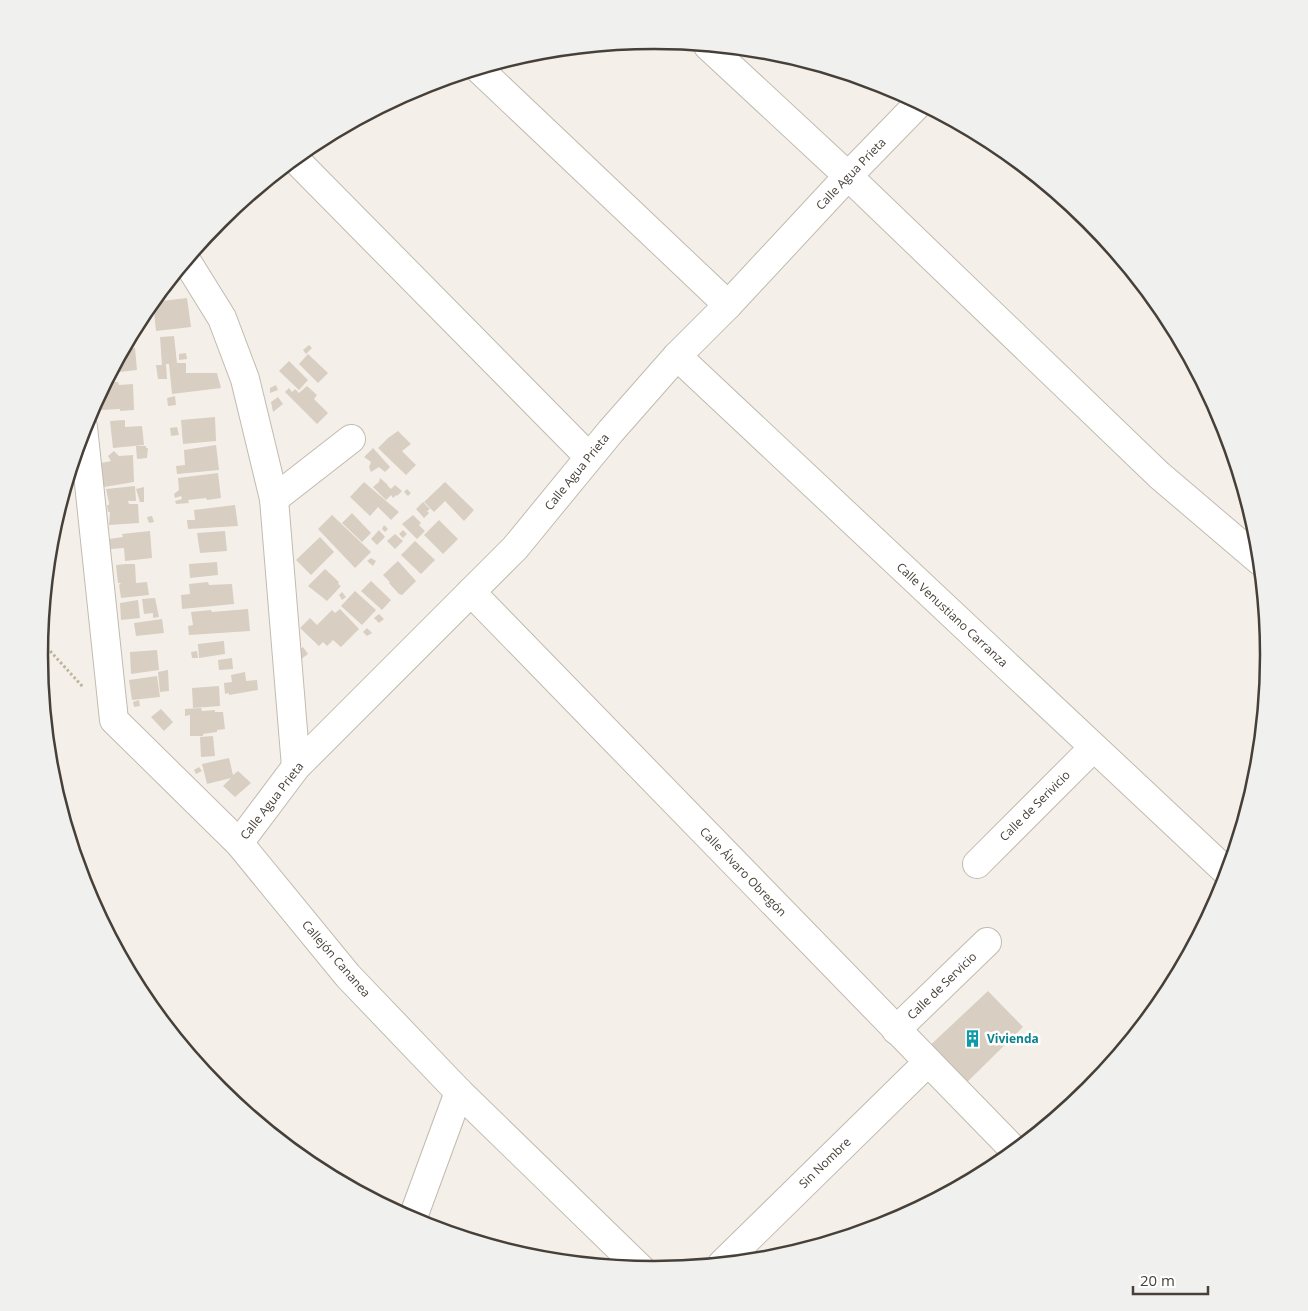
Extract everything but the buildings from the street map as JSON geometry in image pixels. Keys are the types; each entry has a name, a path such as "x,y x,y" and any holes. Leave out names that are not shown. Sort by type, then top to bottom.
{"street":[{"path":"715,52 848,176 1159,475 1252,554"},
{"path":"483,74 728,305"},
{"name":"Calle Agua Prieta","path":"239,843 296,767 515,548 589,457 676,356 728,305 914,108"},
{"path":"300,164 589,457"},
{"path":"190,266 222,318 245,378 274,499 296,767"},
{"name":"Calle Venustiano Carranza","path":"676,356 1093,748 1222,866"},
{"path":"274,499 351,439"},
{"name":"Callejón Cananea","path":"85,447 114,720 239,843 348,976 459,1092 633,1261"},
{"name":"Calle Álvaro Obregón","path":"471,592 1010,1146"},
{"name":"Calle de Serivicio","path":"977,864 1093,748"},
{"name":"Calle de Servicio","path":"896,1030 987,942"},
{"name":"Sin Nombre","path":"729,1257 928,1062"},
{"path":"415,1213 459,1092"}],"path":[{"path":"48,649 87,691"}],"place":[{"name":"Vivienda","path":"973,1039"}]}
